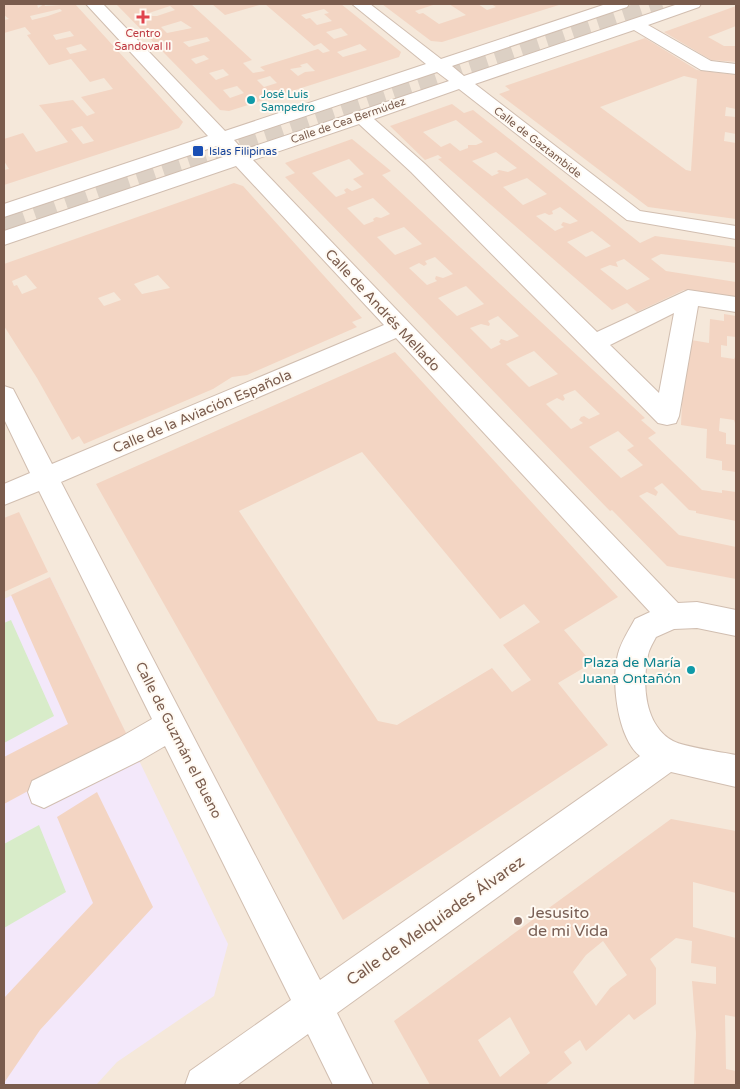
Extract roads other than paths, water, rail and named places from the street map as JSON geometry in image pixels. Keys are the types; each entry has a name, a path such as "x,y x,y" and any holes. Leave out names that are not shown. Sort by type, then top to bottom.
{"street":[{"name":"Calle de Andrés Mellado","path":"94,4 672,616"},
{"name":"Calle de Gaztambide","path":"360,4 634,216 736,232"},
{"name":"Calle de Cea Bermúdez","path":"4,211 621,4"},
{"path":"653,4 689,5"},
{"name":"Calle de Cea Bermúdez","path":"4,238 689,5"},
{"path":"634,23 707,66 736,68"},
{"path":"367,122 418,168 667,416 688,297"},
{"path":"594,343 688,297 736,304"},
{"name":"Calle de la Aviación Española","path":"4,495 400,328"},
{"name":"Calle de Guzmán el Bueno","path":"4,395 354,1085"},
{"path":"736,623 697,614 672,616 645,628 633,654 630,694 638,723 649,743 666,756 736,771"},
{"path":"44,792 130,749 171,725"},
{"name":"Calle de Melquíades Álvarez","path":"204,1085 666,756"}],"tunnel":[{"path":"112,188 662,4"},
{"path":"4,226 116,187"}],"place":[{"name":"Centro Sandoval II","path":"143,17"},
{"name":"José Luis Sampedro","path":"251,100"},
{"name":"Islas Filipinas","path":"198,151"},
{"name":"Plaza de María Juana Ontañón","path":"691,670"},
{"name":"Jesusito de mi Vida","path":"518,921"}]}
